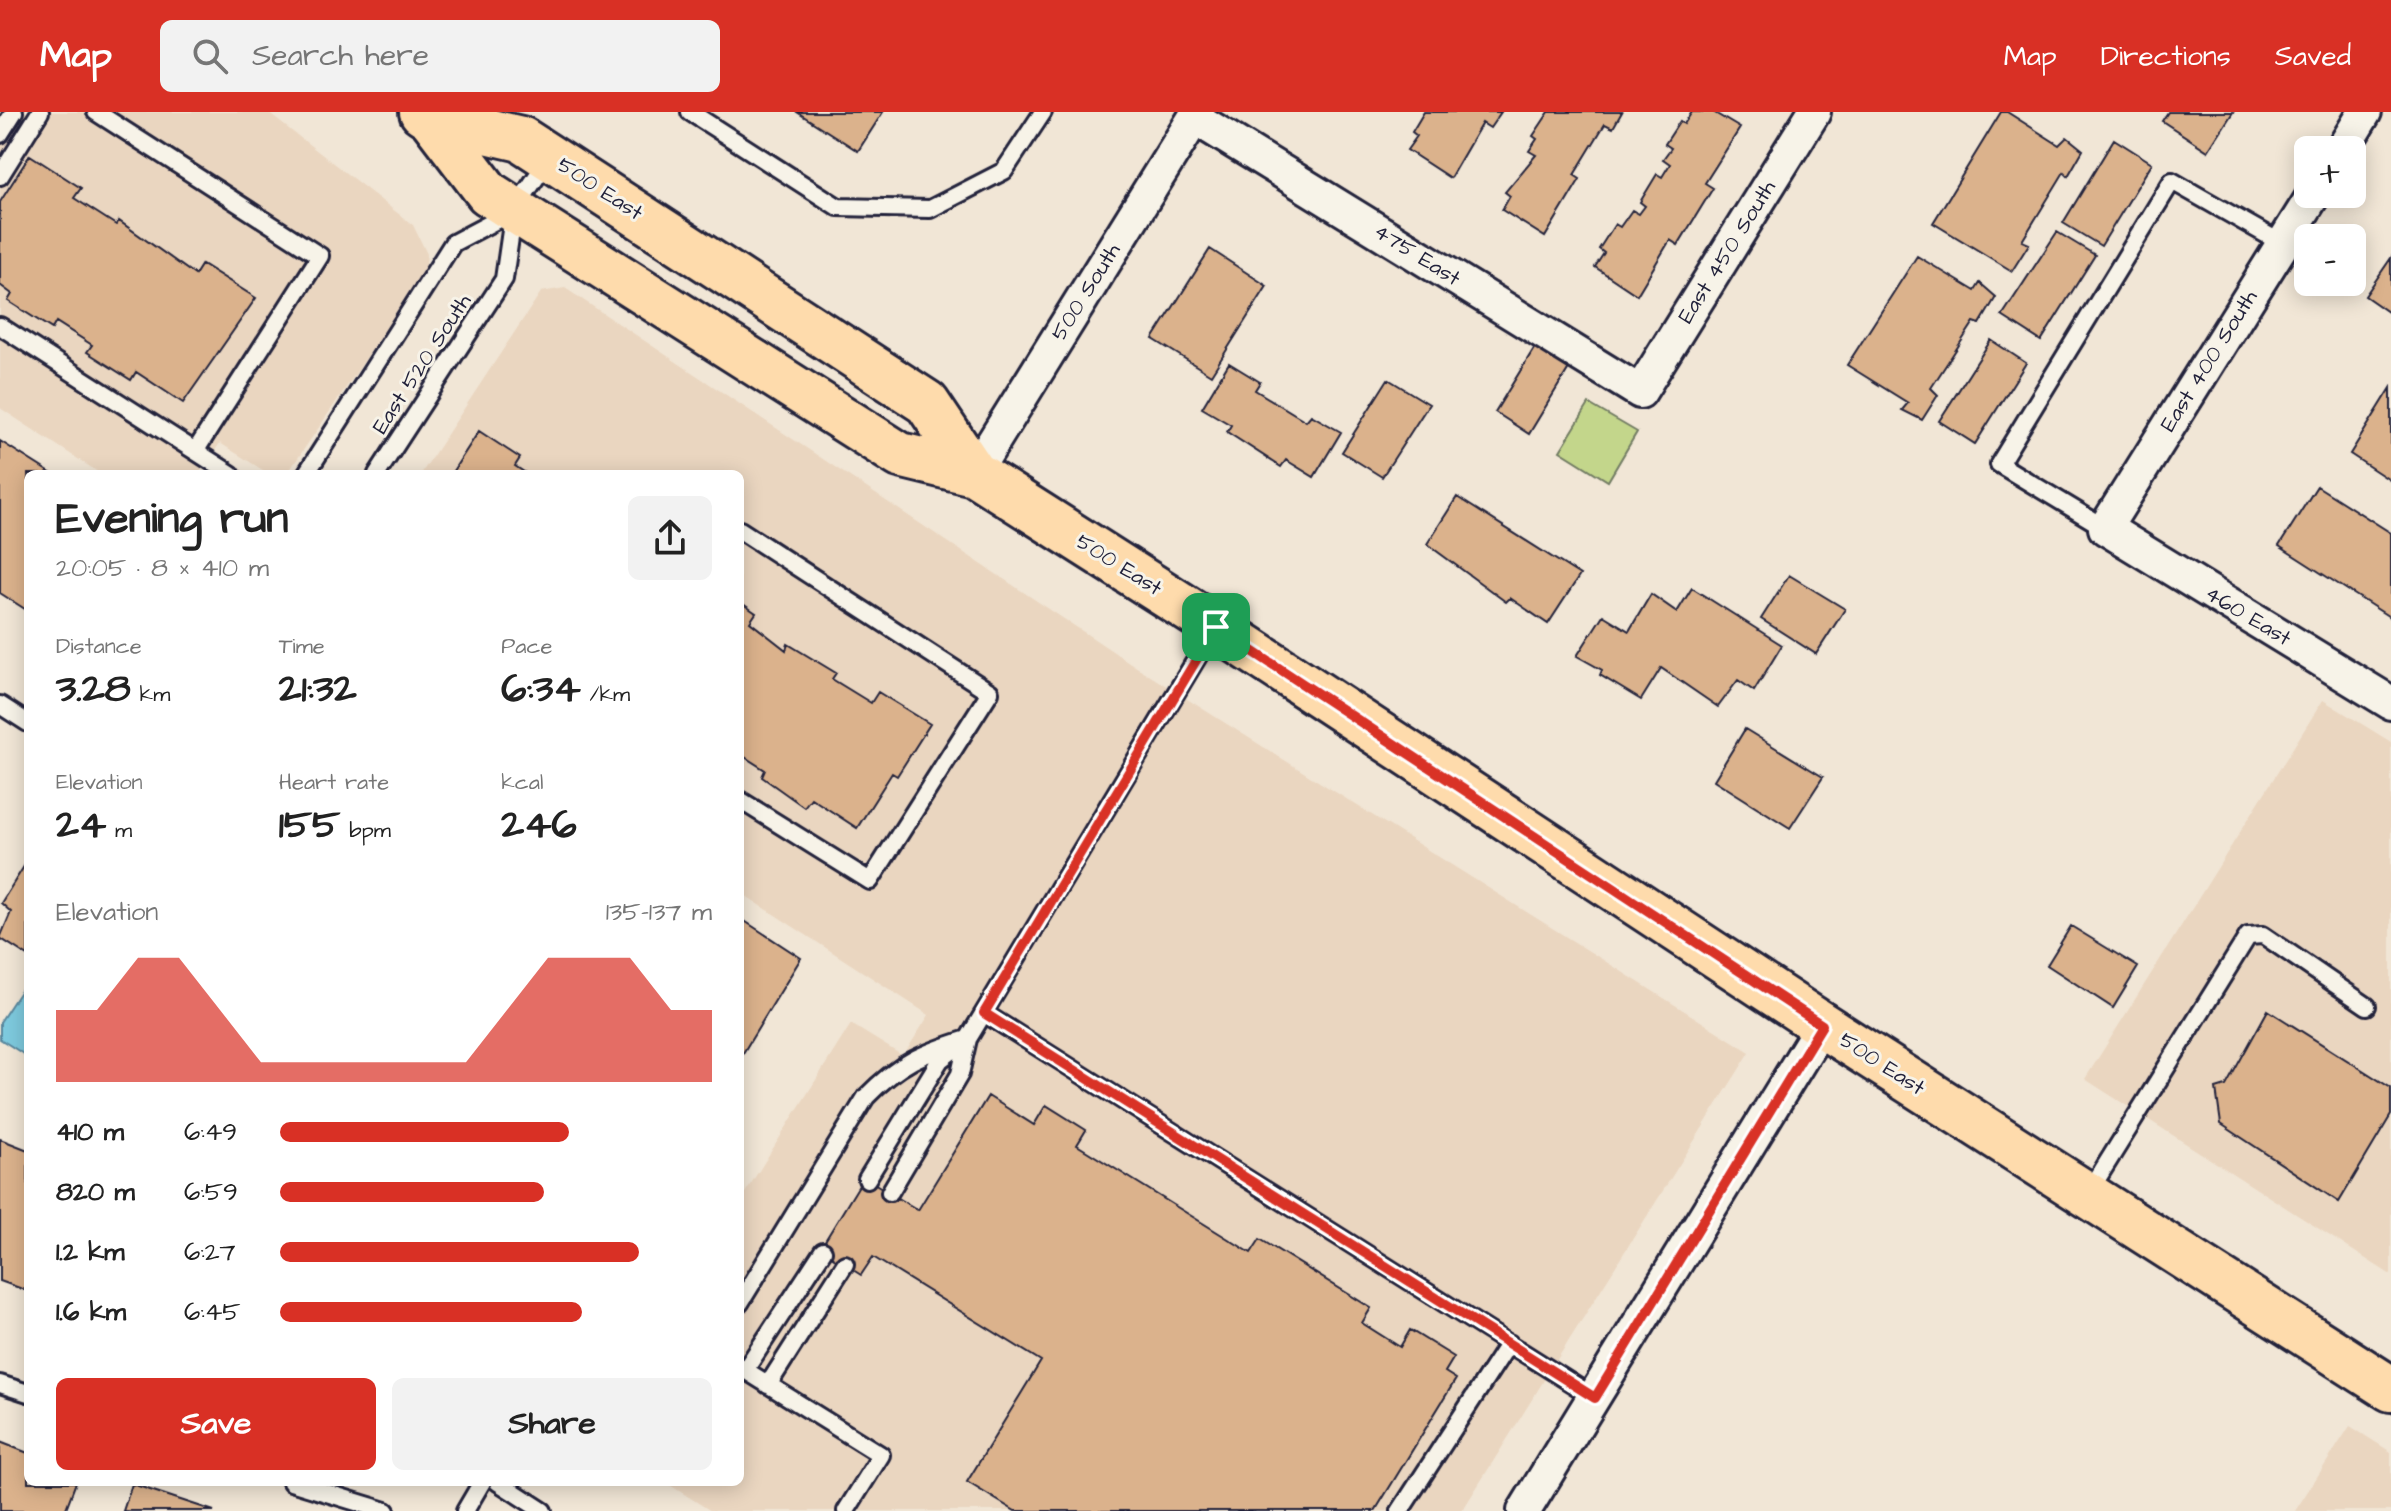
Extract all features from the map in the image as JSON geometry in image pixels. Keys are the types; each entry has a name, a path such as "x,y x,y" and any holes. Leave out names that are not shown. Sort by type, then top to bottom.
{"main road":[{"name":"500 East","path":"426,115 521,139 550,156 927,403 974,473"},
{"name":"500 East","path":"426,115 488,193 514,210 900,455 974,473 1216,627 1822,1025 2391,1389"}],"street":[{"name":"East 450 South","path":"1640,392 1814,112"},
{"path":"2350,136 2365,112"},
{"name":"475 East","path":"1192,114 1640,392"},
{"name":"500 South","path":"974,473 1192,114"},
{"name":"East 400 South","path":"2105,528 2305,208"},
{"name":"460 East","path":"2105,528 2391,703"},
{"path":"1524,1511 1822,1025"}],"lane":[{"path":"0,134 14,112"},
{"path":"0,176 40,112"},
{"path":"96,112 320,256 196,450"},
{"path":"690,112 838,207 930,209 1004,171 1043,112"},
{"path":"309,470 453,243 514,210 550,156"},
{"path":"2105,528 1999,464 2172,181 2283,244"},
{"name":"East 520 South","path":"380,470 504,279 514,210"},
{"path":"0,326 225,470"},
{"path":"744,533 990,692 870,881 744,802"},
{"path":"890,1192 960,1074 968,1039 1216,627"},
{"path":"0,705 24,720"},
{"path":"2087,1195 2248,936 2263,935 2367,1006"},
{"path":"984,1013 1595,1398"},
{"path":"867,1179 940,1060 968,1039"},
{"path":"744,1296 866,1097 890,1072 922,1053 968,1039"},
{"path":"744,1368 823,1251"},
{"path":"768,1385 845,1264"},
{"path":"1400,1511 1509,1343"},
{"path":"744,1370 881,1455 846,1511"},
{"path":"0,1384 24,1392"},
{"path":"304,1486 386,1511"},
{"path":"465,1511 480,1486"},
{"path":"504,1486 543,1511"}],"shaded area":[{"path":"0,112 267,112 413,225 427,254 425,272 290,470 263,470 220,443 202,470 95,470 0,408"},
{"path":"565,288 1144,672 1750,1052 1462,1511 711,1511 671,1486 744,1486 744,1195 851,1024 903,1056 929,1015 744,895 744,470 424,470 541,292"},
{"path":"2323,700 2391,742 2391,1275 2085,1079"},
{"path":"2350,1426 2391,1452 2391,1511 2295,1511"}],"green space":[{"path":"1589,404 1637,432 1608,481 1560,451"}],"water":[{"path":"21,990 24,992 24,1054 0,1039 0,1022"}],"building":[{"path":"797,112 883,112 858,151"},
{"path":"1424,112 1501,112 1490,128 1482,123 1450,178 1407,150 1417,136 1412,132"},
{"path":"1549,112 1622,112 1613,128 1605,124 1574,175 1580,179 1545,237 1502,210 1510,196 1505,192 1536,155 1529,151 1537,139 1533,136"},
{"path":"1692,112 1713,112 1740,128 1705,183 1713,188 1678,245 1670,240 1637,295 1595,267 1604,253 1599,249 1615,224 1620,227 1632,210 1639,214 1645,206 1640,202 1657,174 1662,177 1670,164 1663,159 1671,148 1665,144 1680,121 1684,124"},
{"path":"2001,112 2007,112 2059,145 2067,137 2083,150 2068,176 2064,172 2022,241 2029,244 2012,271 1933,223"},
{"path":"2168,112 2233,112 2208,151 2162,121"},
{"path":"2114,139 2152,163 2101,246 2063,223"},
{"path":"30,155 81,188 74,198 116,225 119,221 195,275 202,264 256,298 183,403 136,372 131,380 87,352 92,345 56,322 52,329 8,301 12,294 0,285 0,202"},
{"path":"2057,232 2095,255 2041,341 2002,316"},
{"path":"1210,249 1267,286 1211,375 1153,339"},
{"path":"1917,256 1975,291 1980,283 1996,297 1980,324 1974,322 1931,388 1938,395 1922,420 1902,410 1908,403 1847,365"},
{"path":"2391,258 2391,314 2366,295"},
{"path":"1991,340 2026,363 1975,444 1939,421"},
{"path":"1535,347 1569,368 1529,434 1495,412"},
{"path":"1229,363 1260,382 1255,390 1306,421 1311,415 1341,432 1314,477 1286,460 1281,467 1227,432 1231,425 1202,408"},
{"path":"1388,379 1429,404 1382,477 1342,452"},
{"path":"2391,388 2391,481 2350,454"},
{"path":"479,431 520,458 515,466 521,470 454,470"},
{"path":"0,441 46,470 24,470 24,608 0,593"},
{"path":"2317,486 2391,533 2391,618 2279,546"},
{"path":"1457,497 1580,575 1548,624 1510,598 1506,602 1427,544"},
{"path":"1789,575 1845,609 1816,654 1761,619"},
{"path":"1692,588 1782,645 1754,691 1738,680 1718,707 1661,668 1641,700 1600,675 1602,670 1577,656 1603,615 1629,631 1651,594 1677,612"},
{"path":"744,605 756,613 750,622 786,650 788,644 836,673 832,679 871,703 878,692 930,724 897,776 892,773 857,828 811,798 804,807 762,777 765,770 744,757"},
{"path":"1745,729 1823,777 1790,828 1714,780"},
{"path":"24,866 24,953 0,938 11,912 1,903"},
{"path":"744,921 801,958 744,1051"},
{"path":"2071,926 2138,967 2113,1008 2047,965"},
{"path":"2268,1010 2391,1088 2391,1115 2339,1202 2221,1124 2216,1089 2226,1086"},
{"path":"988,1096 1034,1125 1046,1105 1086,1130 1077,1145 1251,1253 1260,1239 1371,1308 1362,1323 1400,1347 1410,1330 1454,1357 1445,1372 1456,1379 1375,1511 1015,1511 967,1482 1041,1361 873,1257 861,1275 820,1249 864,1177 918,1210"},
{"path":"0,1139 24,1148 24,1290 0,1281"},
{"path":"0,1442 24,1451 24,1486 74,1486 65,1511 0,1511"},
{"path":"131,1486 138,1486 214,1511 123,1511"}],"route":[{"path":"1216,627 1822,1025 1595,1398 984,1013 1216,627"}]}
